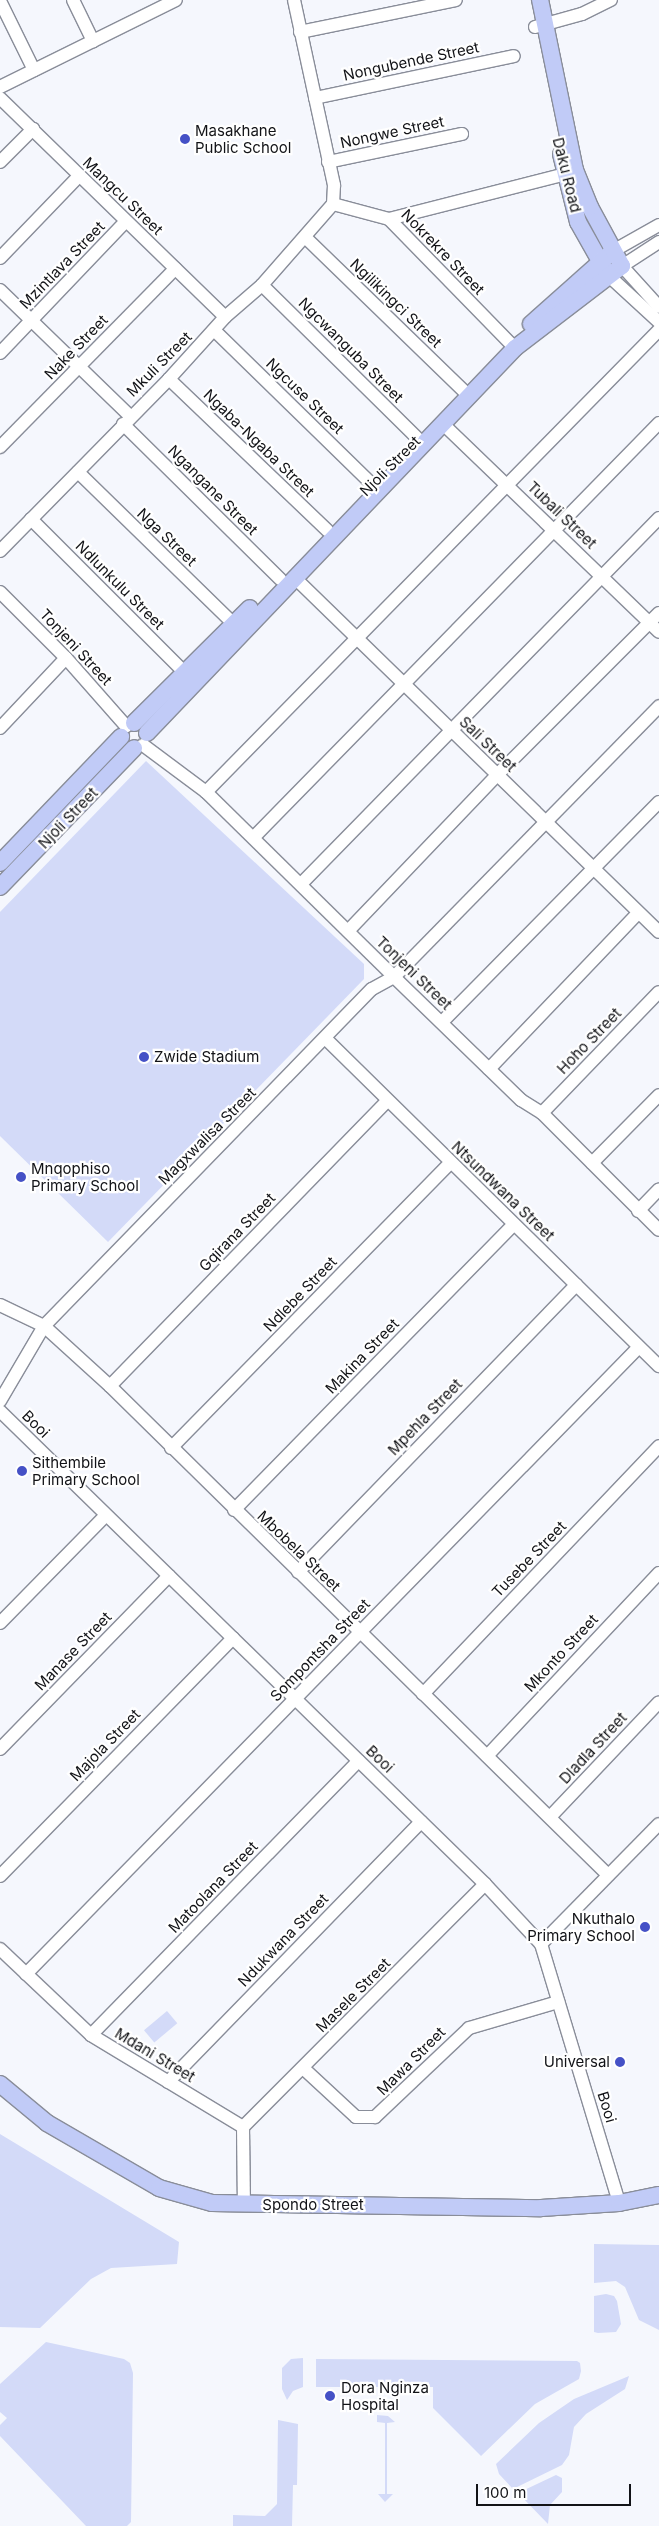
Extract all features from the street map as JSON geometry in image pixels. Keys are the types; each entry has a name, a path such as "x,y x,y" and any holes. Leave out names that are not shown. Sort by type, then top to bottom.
{"main road":[{"name":"Daku Road","path":"537,0 540,25 578,222 599,262 616,271"},
{"name":"Daku Road","path":"570,173 613,251 616,271"},
{"name":"Njoli Street","path":"0,887 186,674 234,624 287,578 327,530 464,391 599,262 613,251"},
{"name":"Njoli Street","path":"0,863 134,735 442,423 513,346 616,271"},
{"name":"Spondo Street","path":"0,2084 47,2123 159,2188 212,2203 542,2208 619,2203 659,2195"}],"street":[{"path":"73,0 93,41"},
{"path":"0,87 93,41 149,6 176,0"},
{"path":"294,0 328,162 334,200"},
{"path":"300,32 456,0"},
{"path":"540,25 582,14 611,0"},
{"path":"0,1 34,70"},
{"name":"Nongubende Street","path":"315,98 514,56"},
{"name":"Mangcu Street","path":"0,98 225,317"},
{"path":"0,162 33,129"},
{"name":"Nongwe Street","path":"328,162 462,134"},
{"path":"389,218 570,173"},
{"path":"0,258 79,176"},
{"name":"Nokrekre Street","path":"334,200 389,218 513,346"},
{"name":"Mkuli Street","path":"0,551 169,379 215,331 225,317 262,285 306,238 334,200"},
{"name":"Mzintlava Street","path":"0,353 126,221"},
{"name":"Njoli Street","path":"613,251 659,225"},
{"name":"Ngilikingci Street","path":"306,238 464,391"},
{"name":"Njoli Street","path":"616,271 659,242"},
{"name":"Nake Street","path":"0,447 175,269"},
{"name":"Daku Road","path":"616,271 659,307"},
{"name":"Daku Road","path":"616,271 659,322"},
{"name":"Ngcwanguba Street","path":"262,285 417,438"},
{"name":"Ngangane Street","path":"0,290 79,367 127,420 287,578"},
{"path":"206,792 506,483 659,330"},
{"name":"Ngcuse Street","path":"215,331 372,484"},
{"name":"Ngaba-Ngaba Street","path":"169,379 327,530"},
{"name":"Tubali Street","path":"442,423 603,577 656,623"},
{"path":"254,837 659,423"},
{"name":"Nga Street","path":"78,472 234,624"},
{"path":"301,884 659,518"},
{"name":"Ndlunkulu Street","path":"31,519 186,674"},
{"name":"Sali Street","path":"287,578 358,637 497,776 659,932"},
{"name":"Tonjeni Street","path":"0,592 66,658 134,735 206,792 254,837 394,978 442,1022 521,1100 542,1113 659,1230"},
{"path":"348,931 497,776 656,623"},
{"path":"1,724 66,658"},
{"name":"Magxwalisa Street","path":"0,1400 44,1326 326,1039 372,989 394,978 659,706"},
{"path":"442,1022 659,802"},
{"path":"489,1069 638,913"},
{"name":"Hoho Street","path":"542,1113 659,992"},
{"name":"Ntsundwana Street","path":"326,1039 638,1348 659,1366"},
{"path":"592,1163 659,1096"},
{"name":"Gqirana Street","path":"110,1386 387,1101"},
{"name":"Ndlebe Street","path":"171,1448 451,1162"},
{"path":"638,1211 659,1189"},
{"name":"Makina Street","path":"234,1510 514,1224"},
{"name":"Mpehla Street","path":"298,1572 576,1285"},
{"name":"Mbobela Street","path":"0,1305 44,1326 110,1386 234,1510 608,1875"},
{"name":"Sompontsha Street","path":"26,1974 638,1348"},
{"name":"Booi","path":"0,1411 485,1884 541,1944 619,2203"},
{"name":"Tusebe Street","path":"423,1694 659,1446"},
{"path":"0,1623 106,1516"},
{"name":"Mkonto Street","path":"487,1756 659,1573"},
{"name":"Manase Street","path":"0,1749 169,1576"},
{"name":"Majola Street","path":"0,1876 233,1638"},
{"name":"Dladla Street","path":"550,1817 659,1702"},
{"name":"Matoolana Street","path":"91,2035 358,1761"},
{"name":"Ndukwana Street","path":"168,2082 421,1822"},
{"path":"541,1944 659,1824"},
{"name":"Masele Street","path":"243,2127 485,1884"},
{"name":"Mdani Street","path":"0,1949 91,2035 243,2127"},
{"name":"Mawa Street","path":"303,2068 356,2117 375,2116 469,2028 558,2002"},
{"path":"243,2127 244,2204"}],"shaded area":[{"name":"Zwide Stadium","path":"146,761 364,964 364,979 108,1242 0,1136 0,912"},
{"path":"167,2011 177,2023 154,2043 144,2030"},
{"path":"0,2134 179,2242 177,2264 111,2268 91,2279 40,2328 0,2327"},
{"path":"594,2244 659,2245 659,2330 639,2320 625,2287 616,2281 594,2283"},
{"path":"606,2294 614,2296 617,2301 621,2324 616,2332 594,2332 594,2296"},
{"path":"46,2342 124,2359 130,2363 133,2373 131,2522 127,2526 86,2526 0,2436 0,2425 7,2418 0,2412 0,2384"},
{"path":"303,2358 303,2387 293,2391 287,2400 282,2389 282,2368 291,2359"},
{"path":"316,2359 577,2361 580,2363 581,2371 579,2379 535,2404 481,2456 433,2408 433,2387 316,2387"},
{"path":"629,2376 625,2389 586,2414 574,2427 569,2455 562,2465 513,2489 499,2474 496,2464 539,2423 574,2399"},
{"path":"377,2415 388,2416 395,2422 387,2423 387,2494 393,2494 385,2502 378,2494 385,2494 385,2423 377,2422"},
{"path":"278,2420 298,2424 297,2485 293,2485 292,2526 233,2526 233,2515 265,2516 277,2504"},
{"path":"556,2475 562,2478 562,2492 550,2505 548,2524 518,2493"}],"place":[{"name":"Masakhane Public School","path":"185,139"},
{"name":"Zwide Stadium","path":"144,1057"},
{"name":"Mnqophiso Primary School","path":"21,1177"},
{"name":"Sithembile Primary School","path":"22,1471"},
{"name":"Nkuthalo Primary School","path":"645,1927"},
{"name":"Universal","path":"620,2062"},
{"name":"Dora Nginza Hospital","path":"330,2396"}]}
